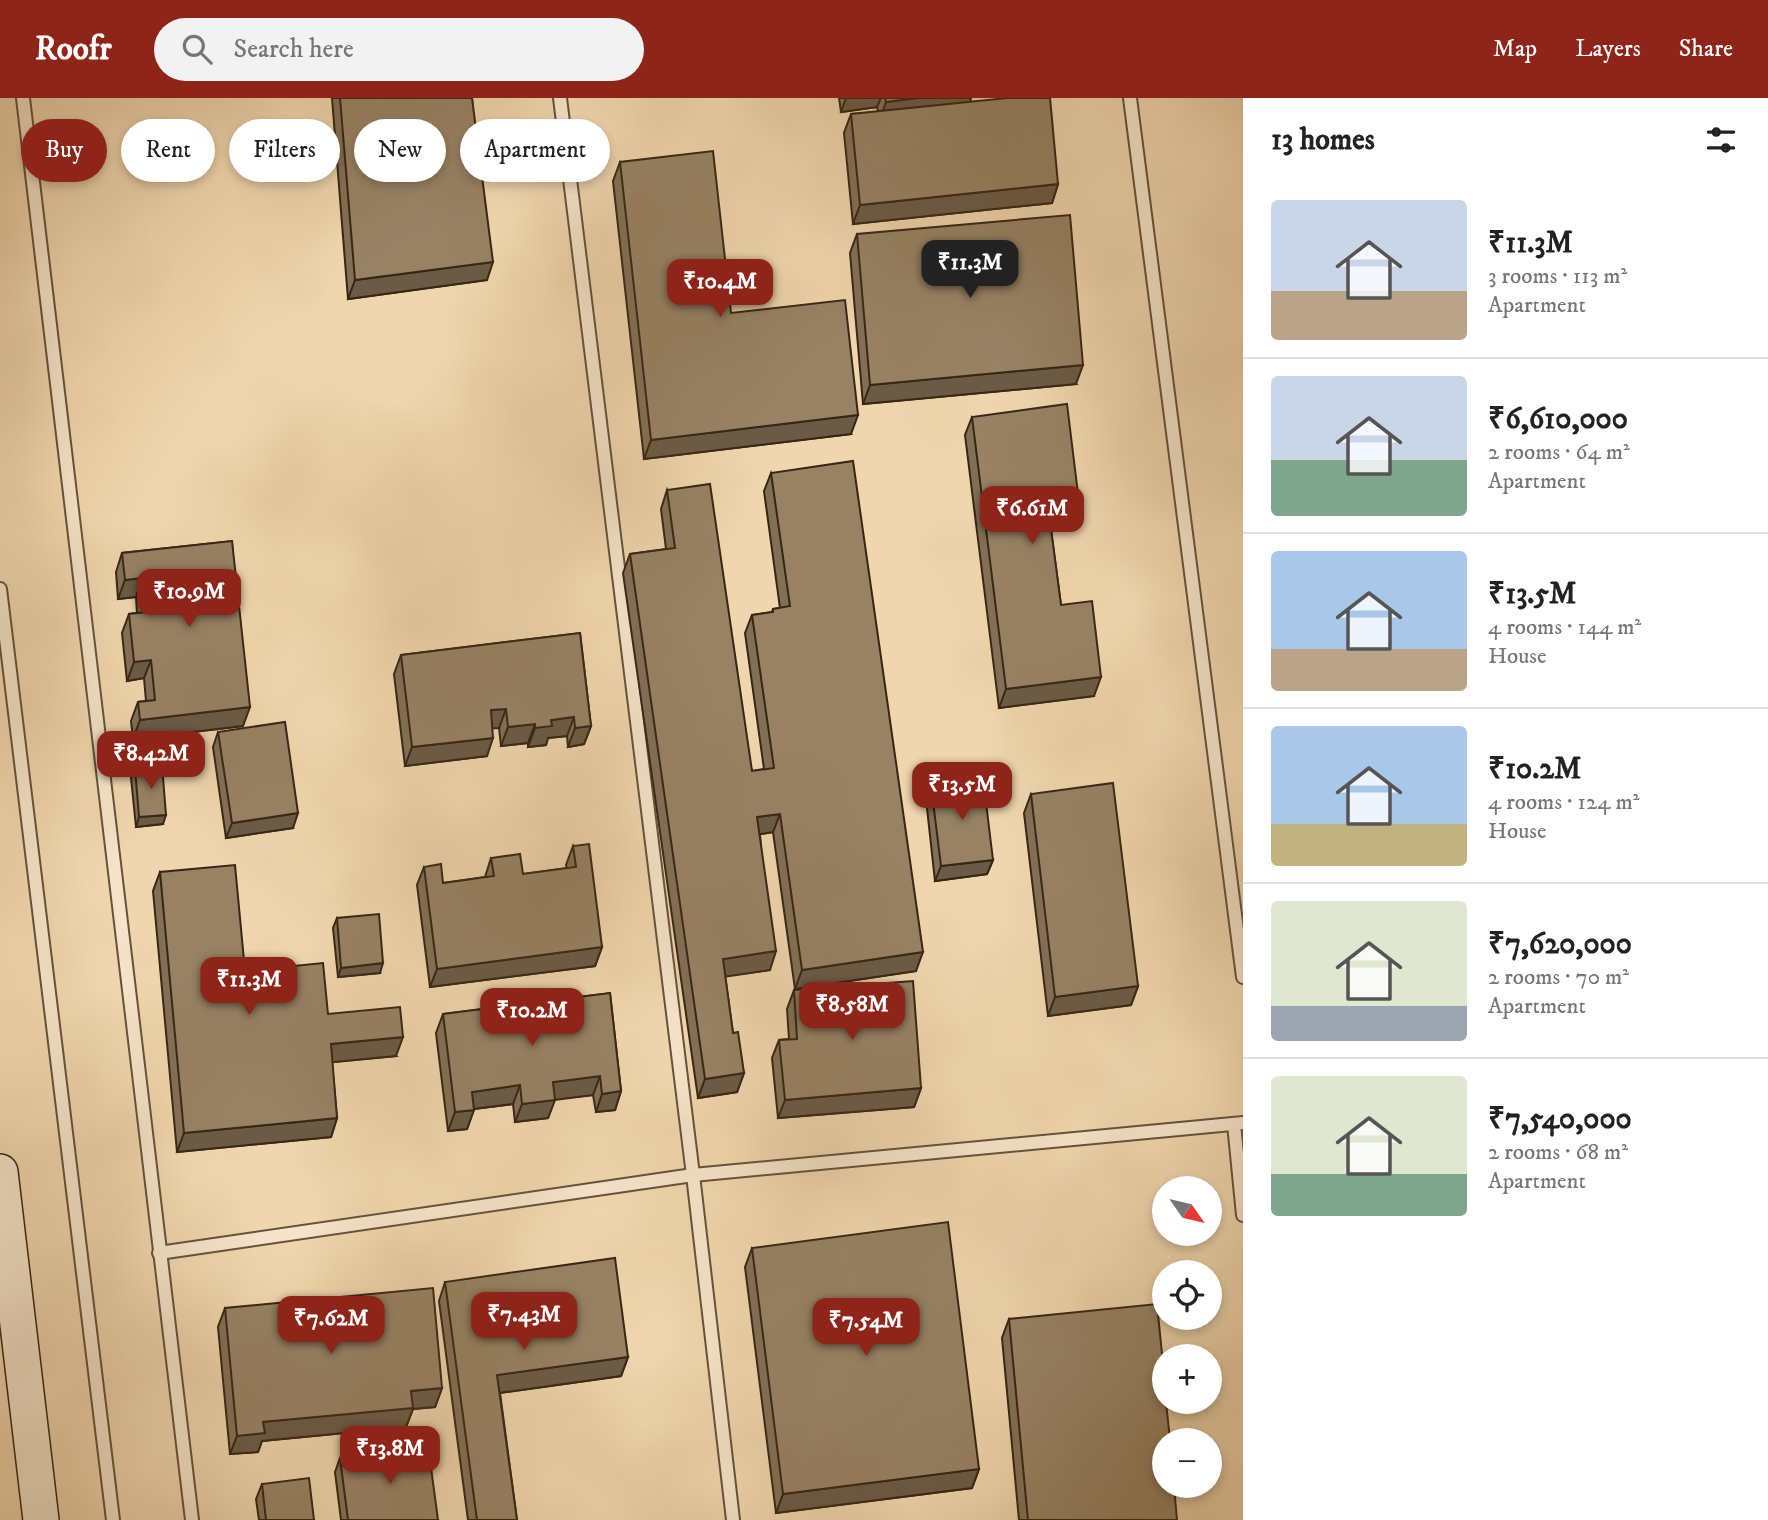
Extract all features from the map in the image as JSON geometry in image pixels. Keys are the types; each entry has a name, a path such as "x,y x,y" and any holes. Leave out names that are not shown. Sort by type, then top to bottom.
{"street":[{"path":"0,1172 41,1520"}],"lane":[{"path":"23,98 192,1520"},
{"path":"559,98 693,1175 733,1520"},
{"path":"1130,98 1243,977"},
{"path":"0,589 113,1520"},
{"path":"159,1253 693,1175 1238,1124 1243,1215"}],"building":[{"path":"340,98 472,98 475,119 460,119 460,182 483,182 493,262 355,280"},
{"path":"885,98 917,98 886,102"},
{"path":"1007,98 1050,98 1058,184 860,205 851,114"},
{"path":"713,151 731,313 845,300 858,415 651,440 620,162"},
{"path":"1070,215 1083,365 870,385 857,234"},
{"path":"1067,404 1079,502 1048,506 1061,605 1092,601 1101,677 1006,689 972,417"},
{"path":"853,461 923,952 802,970 780,814 757,817 776,951 723,959 733,1033 738,1032 744,1073 705,1079 630,554 675,548 667,490 710,484 752,771 774,768 752,615 790,606 771,473"},
{"path":"232,541 250,707 140,720 138,702 155,700 151,660 134,662 129,614 146,612 142,578 125,580 122,553"},
{"path":"580,633 591,726 575,728 574,717 551,720 552,726 535,728 535,724 508,727 506,709 491,710 493,738 412,747 401,655"},
{"path":"285,722 298,813 232,823 218,732"},
{"path":"162,765 166,815 139,817 135,768"},
{"path":"983,778 993,860 941,866 931,785"},
{"path":"1113,783 1138,986 1055,997 1031,794"},
{"path":"589,844 602,947 437,969 424,867 441,864 443,883 494,876 491,858 520,854 523,874 576,867 573,846"},
{"path":"235,865 245,971 323,963 328,1014 400,1007 403,1037 331,1044 337,1118 184,1133 160,872"},
{"path":"379,914 383,963 341,968 337,918"},
{"path":"913,981 921,1088 785,1100 779,1040 797,1039 794,990"},
{"path":"610,993 621,1091 602,1094 600,1076 553,1082 555,1100 522,1104 520,1085 472,1092 474,1110 455,1112 443,1014"},
{"path":"948,1222 979,1469 783,1494 752,1248"},
{"path":"615,1258 628,1357 497,1375 517,1520 477,1520 445,1282"},
{"path":"433,1288 442,1388 411,1391 413,1408 263,1422 265,1433 237,1436 225,1308"},
{"path":"1152,1305 1152,1330 1160,1330 1161,1344 1152,1344 1152,1414 1167,1414 1169,1428 1152,1428 1152,1498 1175,1498 1177,1520 1028,1520 1009,1319"},
{"path":"428,1445 438,1520 348,1520 340,1458"},
{"path":"309,1478 314,1520 266,1520 262,1484"}]}
